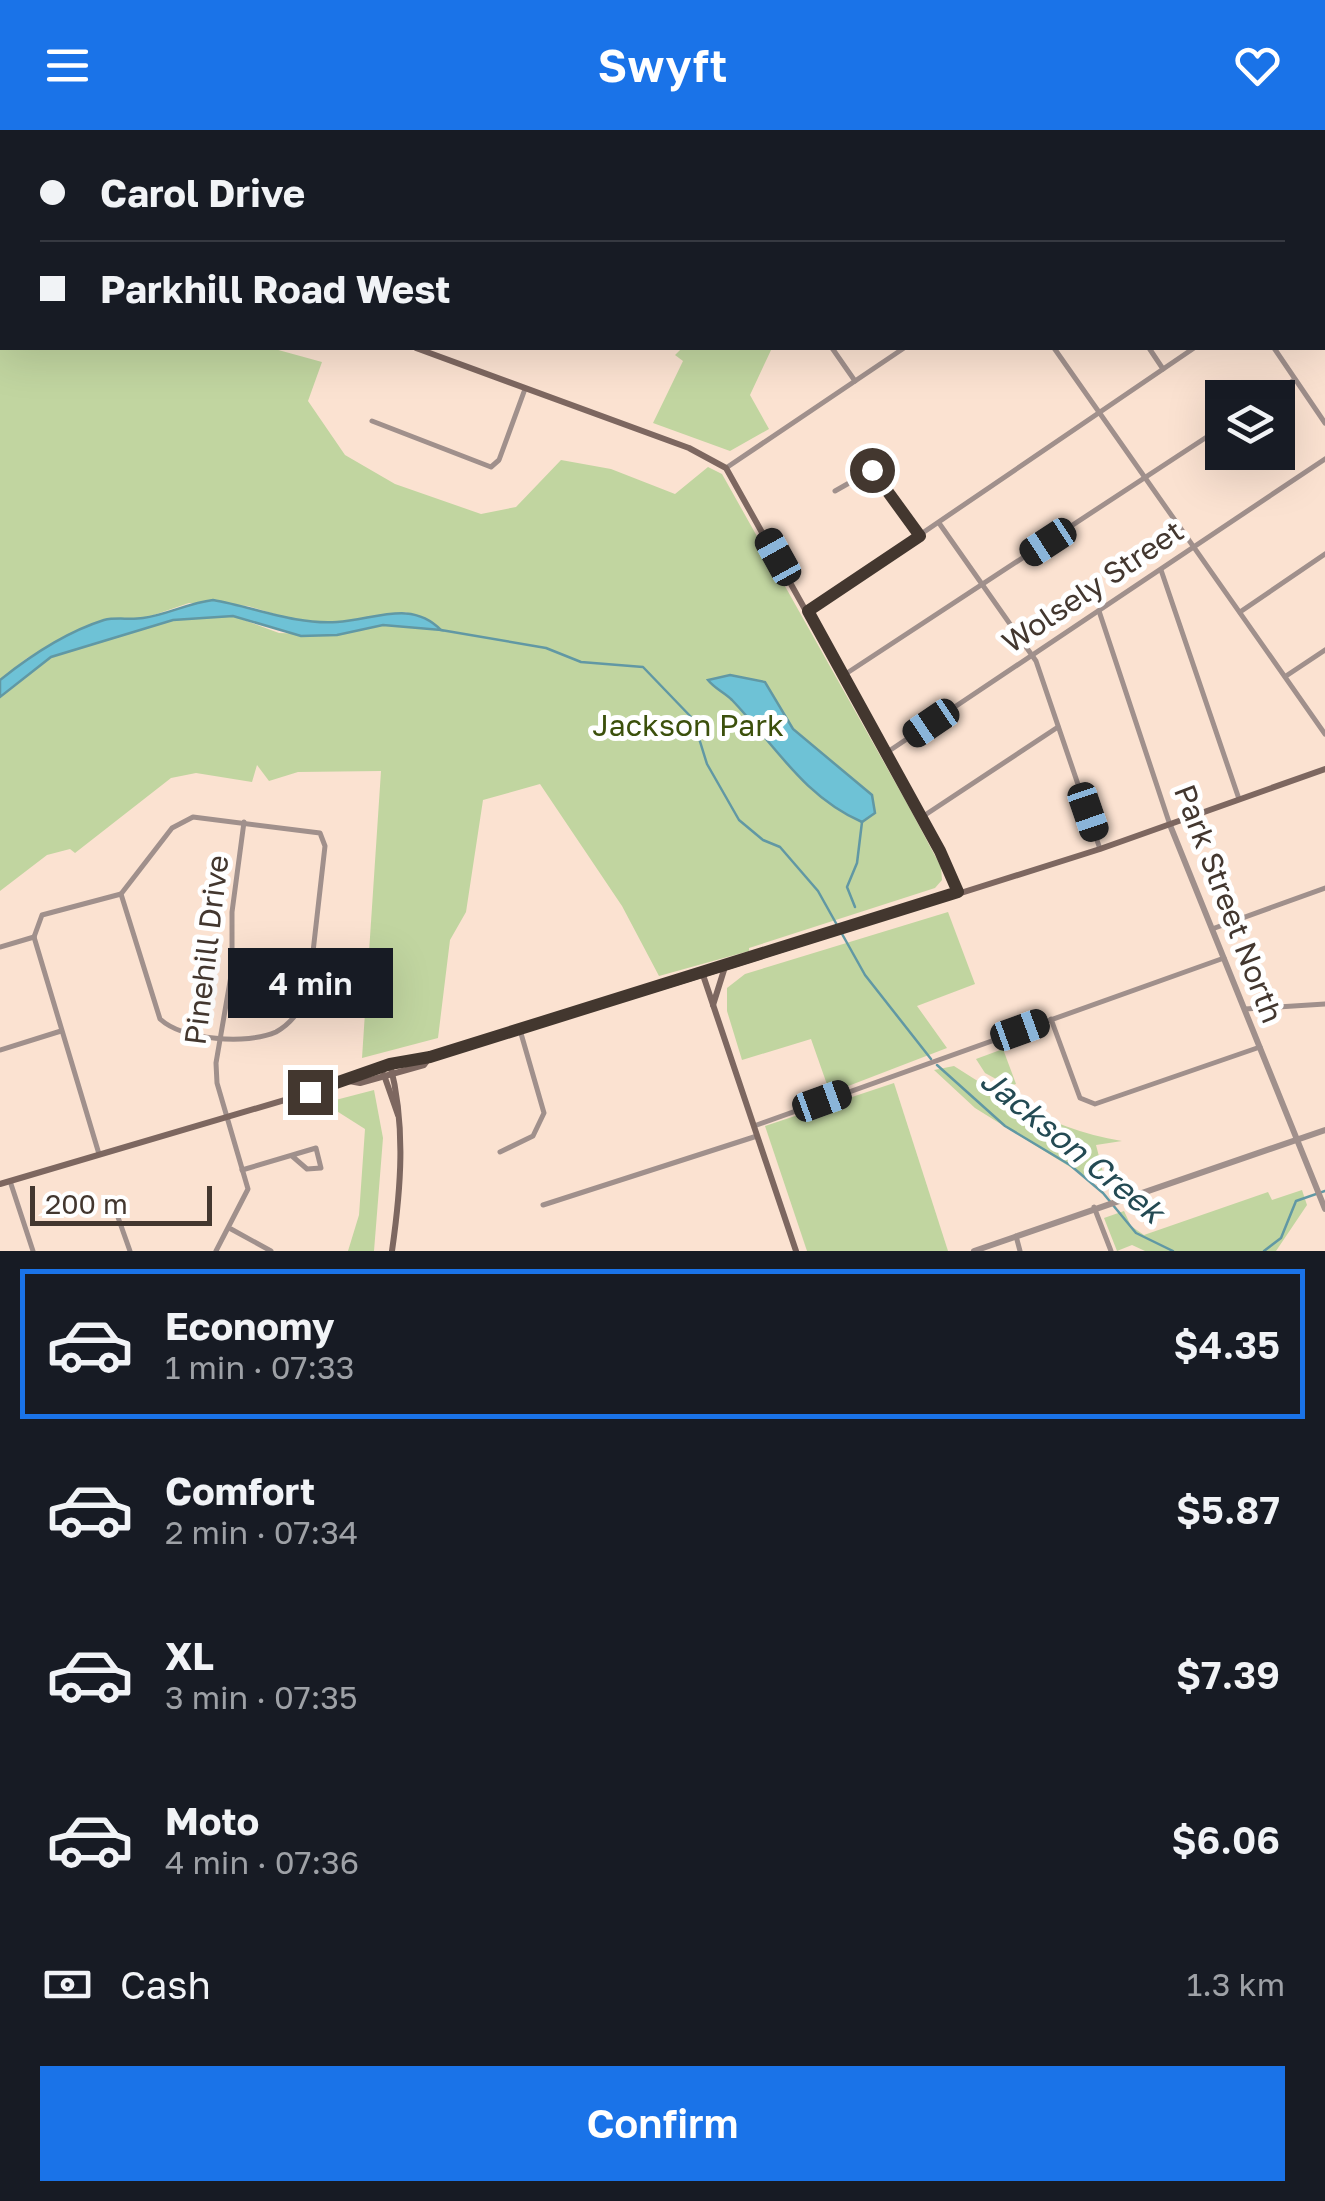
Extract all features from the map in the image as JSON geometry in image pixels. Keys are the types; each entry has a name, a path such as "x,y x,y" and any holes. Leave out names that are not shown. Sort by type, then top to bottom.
{"main road":[{"path":"432,350 525,389 689,448 726,468 886,752 958,892"},
{"path":"0,1184 815,940 1100,849 1325,769"},
{"path":"713,1007 717,983 726,967"},
{"path":"703,975 796,1251"},
{"path":"349,1081 360,1083 424,1065 430,1057"},
{"path":"385,1066 399,1116 402,1155 392,1251"}],"street":[{"path":"833,350 855,380"},
{"path":"726,468 901,350"},
{"path":"1055,350 1325,734"},
{"path":"1150,350 1163,369"},
{"path":"808,611 1191,350"},
{"path":"1275,350 1325,423"},
{"path":"372,422 491,467 499,460 525,389"},
{"path":"844,676 1205,439"},
{"name":"Wolsely Street","path":"886,752 1325,459"},
{"path":"834,491 872,470 920,536"},
{"path":"939,524 1032,655 1100,849"},
{"path":"1240,612 1325,554"},
{"path":"1160,569 1239,799"},
{"name":"Park Street North","path":"1098,611 1170,825 1325,1209"},
{"path":"1286,676 1325,650"},
{"path":"922,818 1058,727"},
{"path":"99,1154 34,937 42,915 120,894 172,828 193,817 320,832 325,846 308,996 296,1016 278,1031 256,1038 172,1029 160,1019 120,894"},
{"name":"Pinehill Drive","path":"216,1251 231,1229 248,1189 218,1083 219,1036 232,970 232,912 244,822"},
{"path":"1212,929 1325,888"},
{"path":"0,948 34,937"},
{"path":"754,1126 1224,958"},
{"path":"1245,1009 1325,1004"},
{"path":"1051,1019 1080,1098 1095,1104 1260,1047"},
{"path":"500,1152 533,1136 544,1113 520,1030"},
{"path":"0,1050 62,1031"},
{"path":"974,1251 1296,1136 1325,1130"},
{"path":"542,1205 757,1136"},
{"path":"242,1170 316,1148 321,1168 307,1170 292,1156"},
{"path":"10,1181 33,1251"},
{"path":"114,1206 130,1251"},
{"path":"1097,1206 1111,1251"},
{"path":"231,1229 271,1251"},
{"path":"1016,1236 1020,1251"}],"green space":[{"name":"Jackson Park","path":"0,350 278,350 322,362 308,401 345,455 395,484 481,514 516,507 561,460 611,469 675,494 708,467 722,474 909,807 941,867 942,880 935,888 749,951 659,976 622,906 540,784 483,800 466,912 450,940 438,1038 362,1058 381,771 298,772 269,781 257,765 252,782 196,773 171,778 75,853 70,849 47,855 0,891 0,697 51,657 173,620 233,616 279,633 337,635 383,625 438,629 406,612 337,622 301,622 248,606 189,603 145,618 106,619 27,658 0,680"},
{"path":"680,350 771,350 750,395 769,429 730,451 653,423 683,361 675,355"},
{"path":"948,912 975,984 917,1006 947,1048 830,1093 811,1039 742,1060 727,1011 727,988 745,974"},
{"path":"1003,1049 1016,1084 1009,1086 985,1073 976,1059"},
{"path":"954,1066 1034,1113 1076,1130 1122,1141 1096,1145 1103,1172 1096,1176 1096,1183 975,1108 934,1070"},
{"path":"894,1083 948,1251 807,1251 765,1126"},
{"path":"374,1090 383,1138 374,1251 348,1251 359,1215 365,1129 324,1103"},
{"path":"1302,1190 1307,1205 1276,1251 1145,1251 1132,1245 1117,1251 1104,1218 1124,1211 1131,1226 1144,1235 1268,1192 1272,1200"}],"water":[{"path":"213,600 321,622 405,613 417,615 441,630 383,625 337,635 301,636 233,616 173,620 51,657 0,697 0,680 76,631 104,620 138,619"},
{"path":"730,675 765,682 793,729 872,795 875,813 862,822 806,784 732,700 708,680"}],"waterway":[{"name":"Jackson Creek","path":"441,630 546,648 581,662 643,667 693,719 707,764 739,820 763,840 780,847 818,891 865,975 931,1059"},
{"path":"855,907 847,887 857,863 862,822"},
{"name":"Jackson Creek","path":"937,1065 1005,1126 1070,1165 1103,1193 1136,1233 1173,1251"},
{"name":"Jackson Creek","path":"1264,1251 1281,1238 1296,1201 1325,1191"}],"route":[{"path":"310,1092 390,1064 430,1057 689,980 958,892 940,851 808,611 920,536 872,470"}]}
